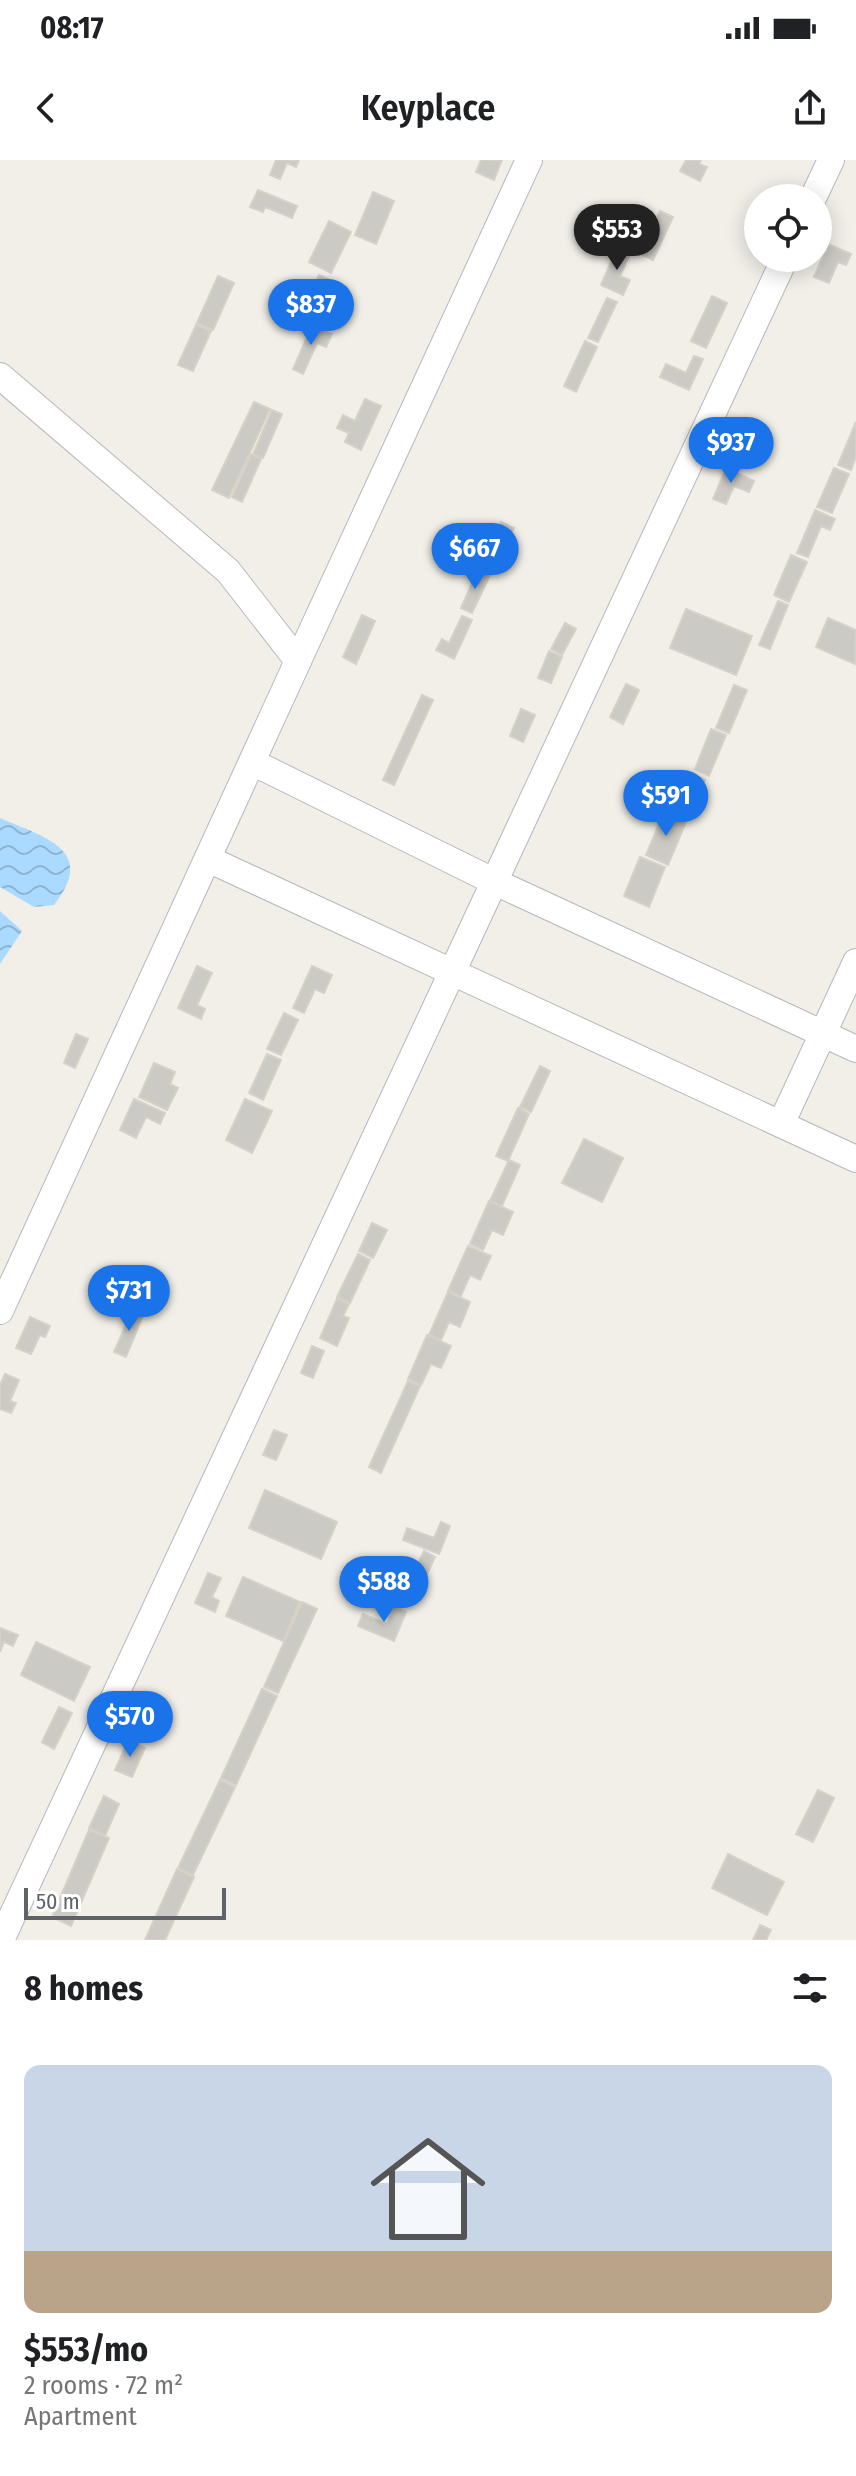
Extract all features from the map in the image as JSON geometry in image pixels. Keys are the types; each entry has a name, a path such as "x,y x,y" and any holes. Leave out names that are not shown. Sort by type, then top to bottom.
{"street":[{"path":"0,1311 529,160"},
{"path":"820,184 831,160"},
{"path":"1,1940 778,272"},
{"path":"0,376 228,571 298,661"},
{"path":"252,762 495,882 856,1049"},
{"path":"208,859 856,1159"},
{"path":"781,1124 856,962"}],"water":[{"path":"0,818 48,839 68,858 70,871 66,886 54,905 34,907 0,887"},
{"path":"0,911 22,931 0,964"}],"building":[{"path":"276,160 299,160 296,167 287,163 280,179 270,175"},
{"path":"481,160 502,160 494,180 476,172"},
{"path":"686,160 701,160 699,164 707,167 700,181 680,171"},
{"path":"258,190 297,206 292,218 265,207 263,212 250,207"},
{"path":"373,192 394,201 376,244 355,235"},
{"path":"660,211 673,217 653,260 640,254"},
{"path":"329,221 351,232 331,273 309,262"},
{"path":"618,246 631,252 620,276 630,280 623,295 601,285"},
{"path":"832,246 851,254 846,265 838,262 829,283 814,277 816,272 832,272"},
{"path":"319,275 330,280 311,323 300,318"},
{"path":"218,276 234,283 213,330 197,323"},
{"path":"712,296 727,303 706,348 691,341"},
{"path":"607,298 617,302 598,342 588,338"},
{"path":"196,325 211,331 193,371 178,365"},
{"path":"312,326 332,334 326,347 317,343 303,374 293,369"},
{"path":"585,341 597,347 576,392 564,386"},
{"path":"694,356 703,359 689,390 660,377 666,364 686,373"},
{"path":"365,399 381,406 361,450 345,442 349,433 337,428 343,415 355,421"},
{"path":"254,402 270,409 229,498 212,490"},
{"path":"272,410 282,414 263,458 253,454"},
{"path":"856,422 856,457 851,470 838,465"},
{"path":"743,426 758,432 745,461 731,455"},
{"path":"251,454 261,459 242,502 232,497"},
{"path":"726,468 754,481 749,492 734,486 726,504 713,499"},
{"path":"834,468 849,474 832,513 817,507"},
{"path":"815,510 835,519 830,530 821,526 808,557 797,553"},
{"path":"501,522 514,528 494,570 481,564"},
{"path":"791,555 807,562 789,602 774,595"},
{"path":"478,570 490,575 472,613 461,608"},
{"path":"778,601 788,605 770,649 759,645"},
{"path":"686,609 752,636 736,675 670,648"},
{"path":"362,615 375,621 356,664 343,657"},
{"path":"462,616 472,620 454,659 436,650 442,639 449,643"},
{"path":"828,618 856,630 855,664 816,647"},
{"path":"565,623 576,629 562,655 551,649"},
{"path":"549,651 562,657 551,683 538,678"},
{"path":"626,684 639,690 623,724 610,717"},
{"path":"734,685 747,690 729,733 716,728"},
{"path":"422,695 433,700 394,785 383,780"},
{"path":"521,709 535,715 523,742 510,736"},
{"path":"711,729 726,735 709,776 695,769"},
{"path":"692,774 705,780 688,820 674,814"},
{"path":"664,812 686,822 668,865 646,855"},
{"path":"640,857 665,867 649,907 624,896"},
{"path":"197,966 212,973 197,1005 205,1009 201,1019 178,1008"},
{"path":"312,966 332,975 324,993 315,989 304,1013 293,1008"},
{"path":"284,1013 298,1020 281,1055 267,1049"},
{"path":"76,1034 88,1039 75,1068 64,1063"},
{"path":"267,1054 281,1060 263,1100 249,1093"},
{"path":"154,1063 175,1072 170,1084 178,1088 167,1110 139,1097"},
{"path":"540,1066 550,1071 531,1112 520,1107"},
{"path":"134,1099 165,1113 160,1124 146,1117 136,1138 120,1130"},
{"path":"245,1099 272,1111 252,1153 226,1140"},
{"path":"518,1108 529,1114 508,1161 496,1156"},
{"path":"584,1139 623,1158 602,1202 562,1183"},
{"path":"509,1160 520,1165 502,1206 490,1201"},
{"path":"489,1201 513,1212 503,1235 492,1230 483,1250 470,1244"},
{"path":"372,1223 387,1230 373,1258 359,1251"},
{"path":"468,1246 491,1256 480,1280 470,1275 461,1296 448,1291"},
{"path":"358,1254 370,1260 350,1303 337,1297"},
{"path":"448,1292 470,1302 460,1327 449,1322 441,1340 429,1335"},
{"path":"337,1299 349,1304 343,1316 349,1318 337,1346 320,1338"},
{"path":"133,1309 144,1313 126,1357 114,1352"},
{"path":"30,1317 50,1326 45,1337 40,1335 31,1354 16,1348"},
{"path":"427,1335 451,1346 441,1368 431,1364 421,1385 408,1379"},
{"path":"312,1346 324,1351 313,1378 301,1373"},
{"path":"5,1374 19,1380 10,1401 16,1403 11,1413 0,1409 0,1385"},
{"path":"408,1381 420,1386 381,1473 369,1467"},
{"path":"274,1430 287,1435 276,1460 263,1455"},
{"path":"265,1490 337,1522 321,1559 249,1528"},
{"path":"441,1522 450,1526 439,1554 403,1540 407,1528 434,1538"},
{"path":"424,1551 435,1557 415,1600 403,1594"},
{"path":"208,1573 221,1578 212,1597 219,1601 215,1612 195,1603"},
{"path":"243,1577 300,1602 283,1641 226,1616"},
{"path":"302,1602 317,1609 278,1693 264,1687"},
{"path":"394,1606 406,1612 394,1641 358,1626 363,1614 387,1624"},
{"path":"0,1628 18,1635 13,1646 4,1642 0,1652"},
{"path":"36,1642 90,1667 74,1701 21,1675"},
{"path":"262,1689 277,1696 236,1785 221,1778"},
{"path":"59,1707 72,1713 54,1749 42,1742"},
{"path":"128,1741 145,1748 132,1777 115,1770"},
{"path":"220,1780 235,1787 193,1875 178,1868"},
{"path":"818,1790 834,1798 813,1842 796,1834"},
{"path":"104,1796 119,1804 105,1836 89,1828"},
{"path":"89,1830 109,1838 71,1926 52,1917"},
{"path":"728,1854 784,1882 767,1915 712,1888"},
{"path":"177,1869 194,1877 165,1940 145,1940"},
{"path":"760,1925 771,1930 766,1940 753,1940"}]}
